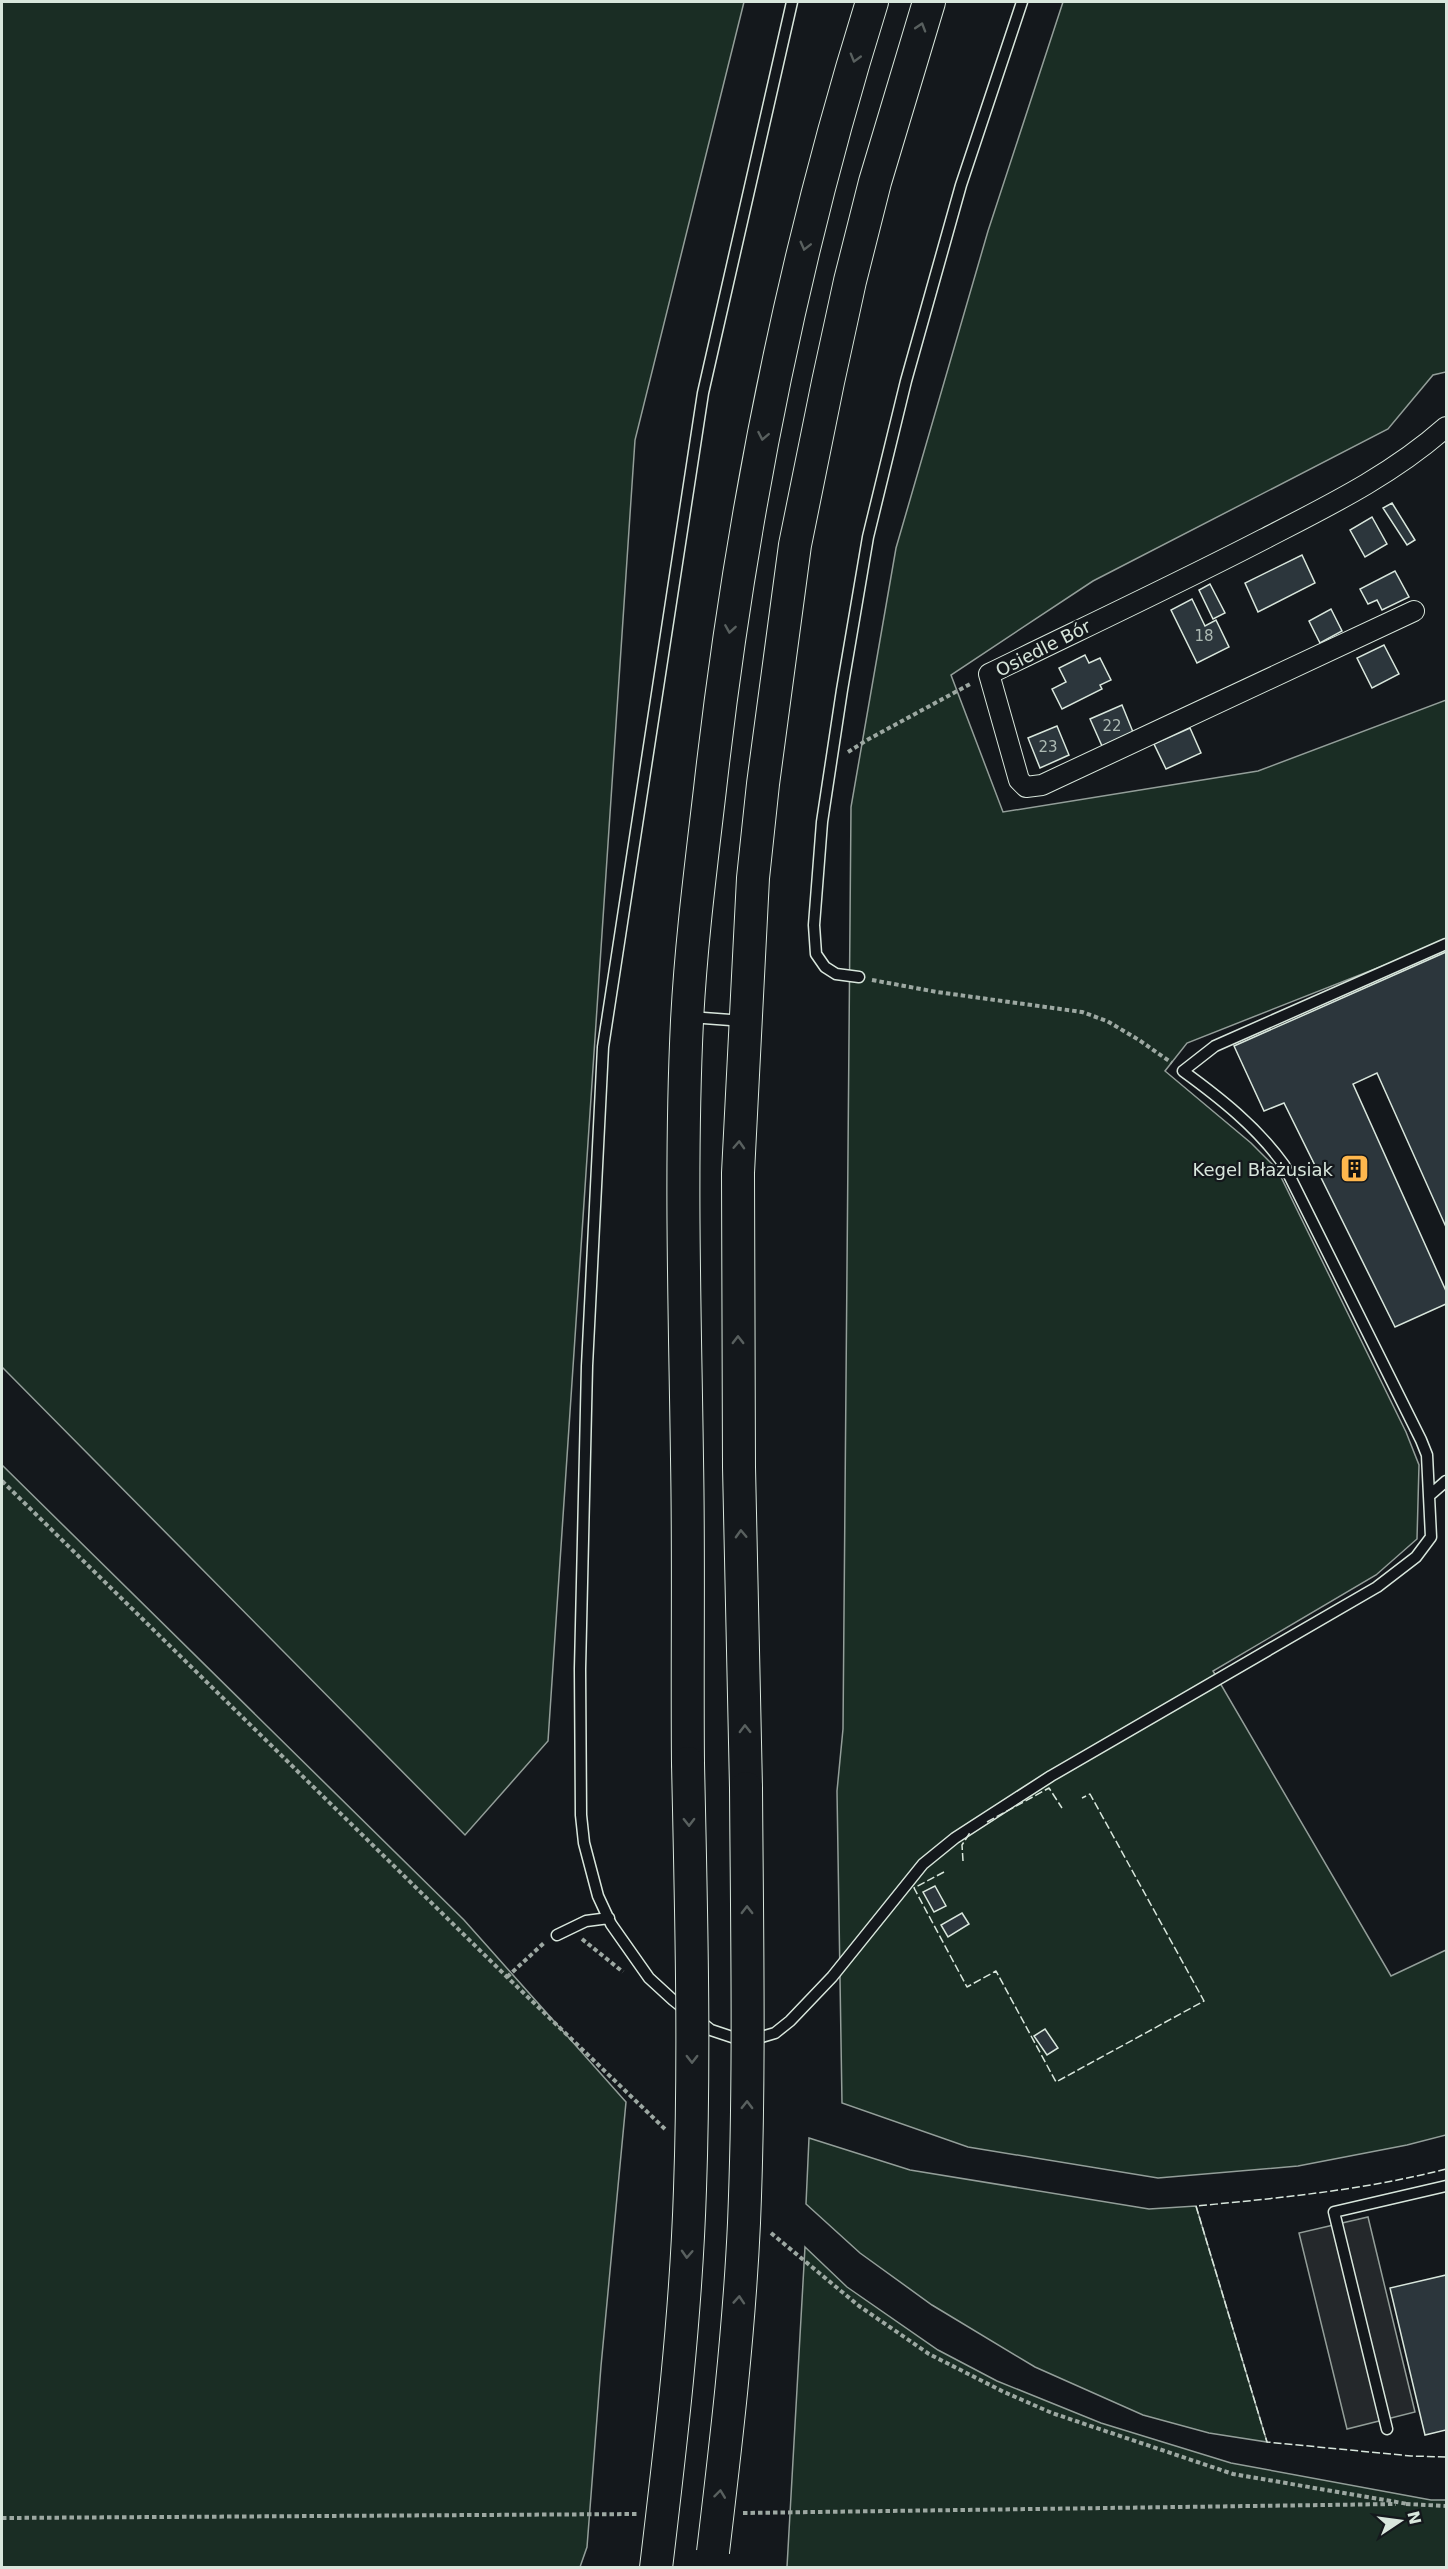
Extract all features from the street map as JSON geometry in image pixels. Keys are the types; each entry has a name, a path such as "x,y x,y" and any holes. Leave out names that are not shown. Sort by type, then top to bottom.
{"main road":[{"path":"656,2568 679,2368 690,2190 692,2009 683,1263 687,1017 694,922 715,744 742,549 759,458 784,333 808,232 834,130 872,2"},
{"path":"713,2560 731,2398 744,2224 747,2089 746,1788 739,1467 738,1196 753,878 763,784 795,545 850,281 901,92 929,2"},
{"path":"636,2568 669,2452"}],"street":[{"name":"Osiedle Bór","path":"1414,611 1034,788 1026,787 1019,780 989,674 1353,494 1425,446 1446,427"}],"lane":[{"path":"792,2 703,393 603,1047 587,1366 580,1669 581,1815 584,1843 598,1896 633,1958 649,1978 711,2030 738,2039 755,2039 775,2033 790,2022 832,1977 923,1864 956,1838 1051,1776 1377,1587 1416,1557 1431,1537 1427,1455 1284,1165 1268,1142 1182,1071 1215,1046 1446,944"},
{"path":"859,977 836,974 825,967 816,954 814,925 822,822 868,537 906,381 961,185 1022,2"},
{"path":"687,1017 746,1021"},
{"path":"1430,1495 1446,1481"},
{"path":"557,1935 586,1921 609,1918"},
{"path":"1387,2429 1334,2212 1446,2186"}],"path":[{"path":"832,764 867,740 989,674"},
{"path":"859,977 937,992 1082,1012 1107,1021 1131,1035 1182,1071"},
{"path":"2,1481 669,2133"},
{"path":"507,1977 521,1962 557,1935"},
{"path":"768,2231 859,2306 929,2354 1004,2392 1052,2413 1233,2474 1408,2504 1446,2506"}],"green space":[{"path":"2,2 744,2 635,440 548,1741 465,1835 2,1367"},
{"path":"1063,2 1446,2 1446,372 1433,375 1388,429 1093,581 951,675 1003,812 1258,771 1446,700 1446,941 1187,1043 1165,1071 1251,1143 1277,1169 1406,1432 1419,1465 1417,1539 1376,1575 1213,1671 1391,1976 1446,1950 1446,2135 1298,2166 1158,2178 968,2147 842,2103 837,1791 843,1729 851,807 896,548 988,231"},
{"path":"2,1465 464,1920 626,2102 601,2366 587,2547 580,2567 2,2567"},
{"path":"809,2138 910,2170 1149,2209 1196,2206 1267,2442 1209,2433 1143,2415 1035,2367 932,2305 860,2253 806,2204"},
{"path":"805,2247 847,2287 938,2350 997,2381 1101,2423 1231,2463 1431,2500 1446,2500 1446,2567 787,2567"}],"shaded area":[{"path":"1368,2217 1415,2412 1347,2429 1299,2233"}],"building":[{"path":"1392,503 1415,540 1407,545 1383,508"},
{"path":"1372,517 1387,544 1365,557 1350,530"},
{"path":"1302,555 1315,583 1258,612 1245,583"},
{"path":"1395,571 1409,597 1382,610 1377,600 1368,604 1360,589"},
{"path":"1210,584 1225,613 1213,619 1199,590"},
{"path":"1192,599 1205,626 1216,620 1229,647 1197,663 1171,610"},
{"path":"1331,609 1342,631 1320,643 1309,621"},
{"path":"1384,645 1399,674 1372,688 1357,658"},
{"path":"1085,655 1089,663 1100,658 1111,680 1100,685 1102,689 1062,709 1052,689 1066,682 1059,668"},
{"path":"1122,705 1133,732 1102,746 1090,719"},
{"path":"1057,726 1069,755 1040,768 1028,738"},
{"path":"1190,728 1201,753 1166,769 1154,744"},
{"name":"Kegel Błażusiak","path":"1446,952 1446,1227 1377,1073 1353,1084 1446,1291 1446,1304 1395,1327 1284,1103 1264,1111 1234,1046"},
{"path":"935,1886 946,1906 934,1912 923,1892"},
{"path":"962,1913 969,1924 948,1937 941,1925"},
{"path":"1045,2029 1058,2048 1047,2055 1034,2036"},
{"path":"1446,2275 1446,2430 1425,2435 1390,2288"}],"fence":[{"path":"987,1822 1049,1788 1062,1808"},
{"path":"944,1872 914,1888 967,1987 996,1971 1056,2082 1204,2001 1090,1794 1082,1798"},
{"path":"963,1861 962,1845 971,1831"},
{"path":"1446,2169 1353,2188 1196,2206 1267,2442 1411,2456 1446,2457"}],"place":[{"name":"Kegel Błażusiak","path":"1354,1169"}]}
